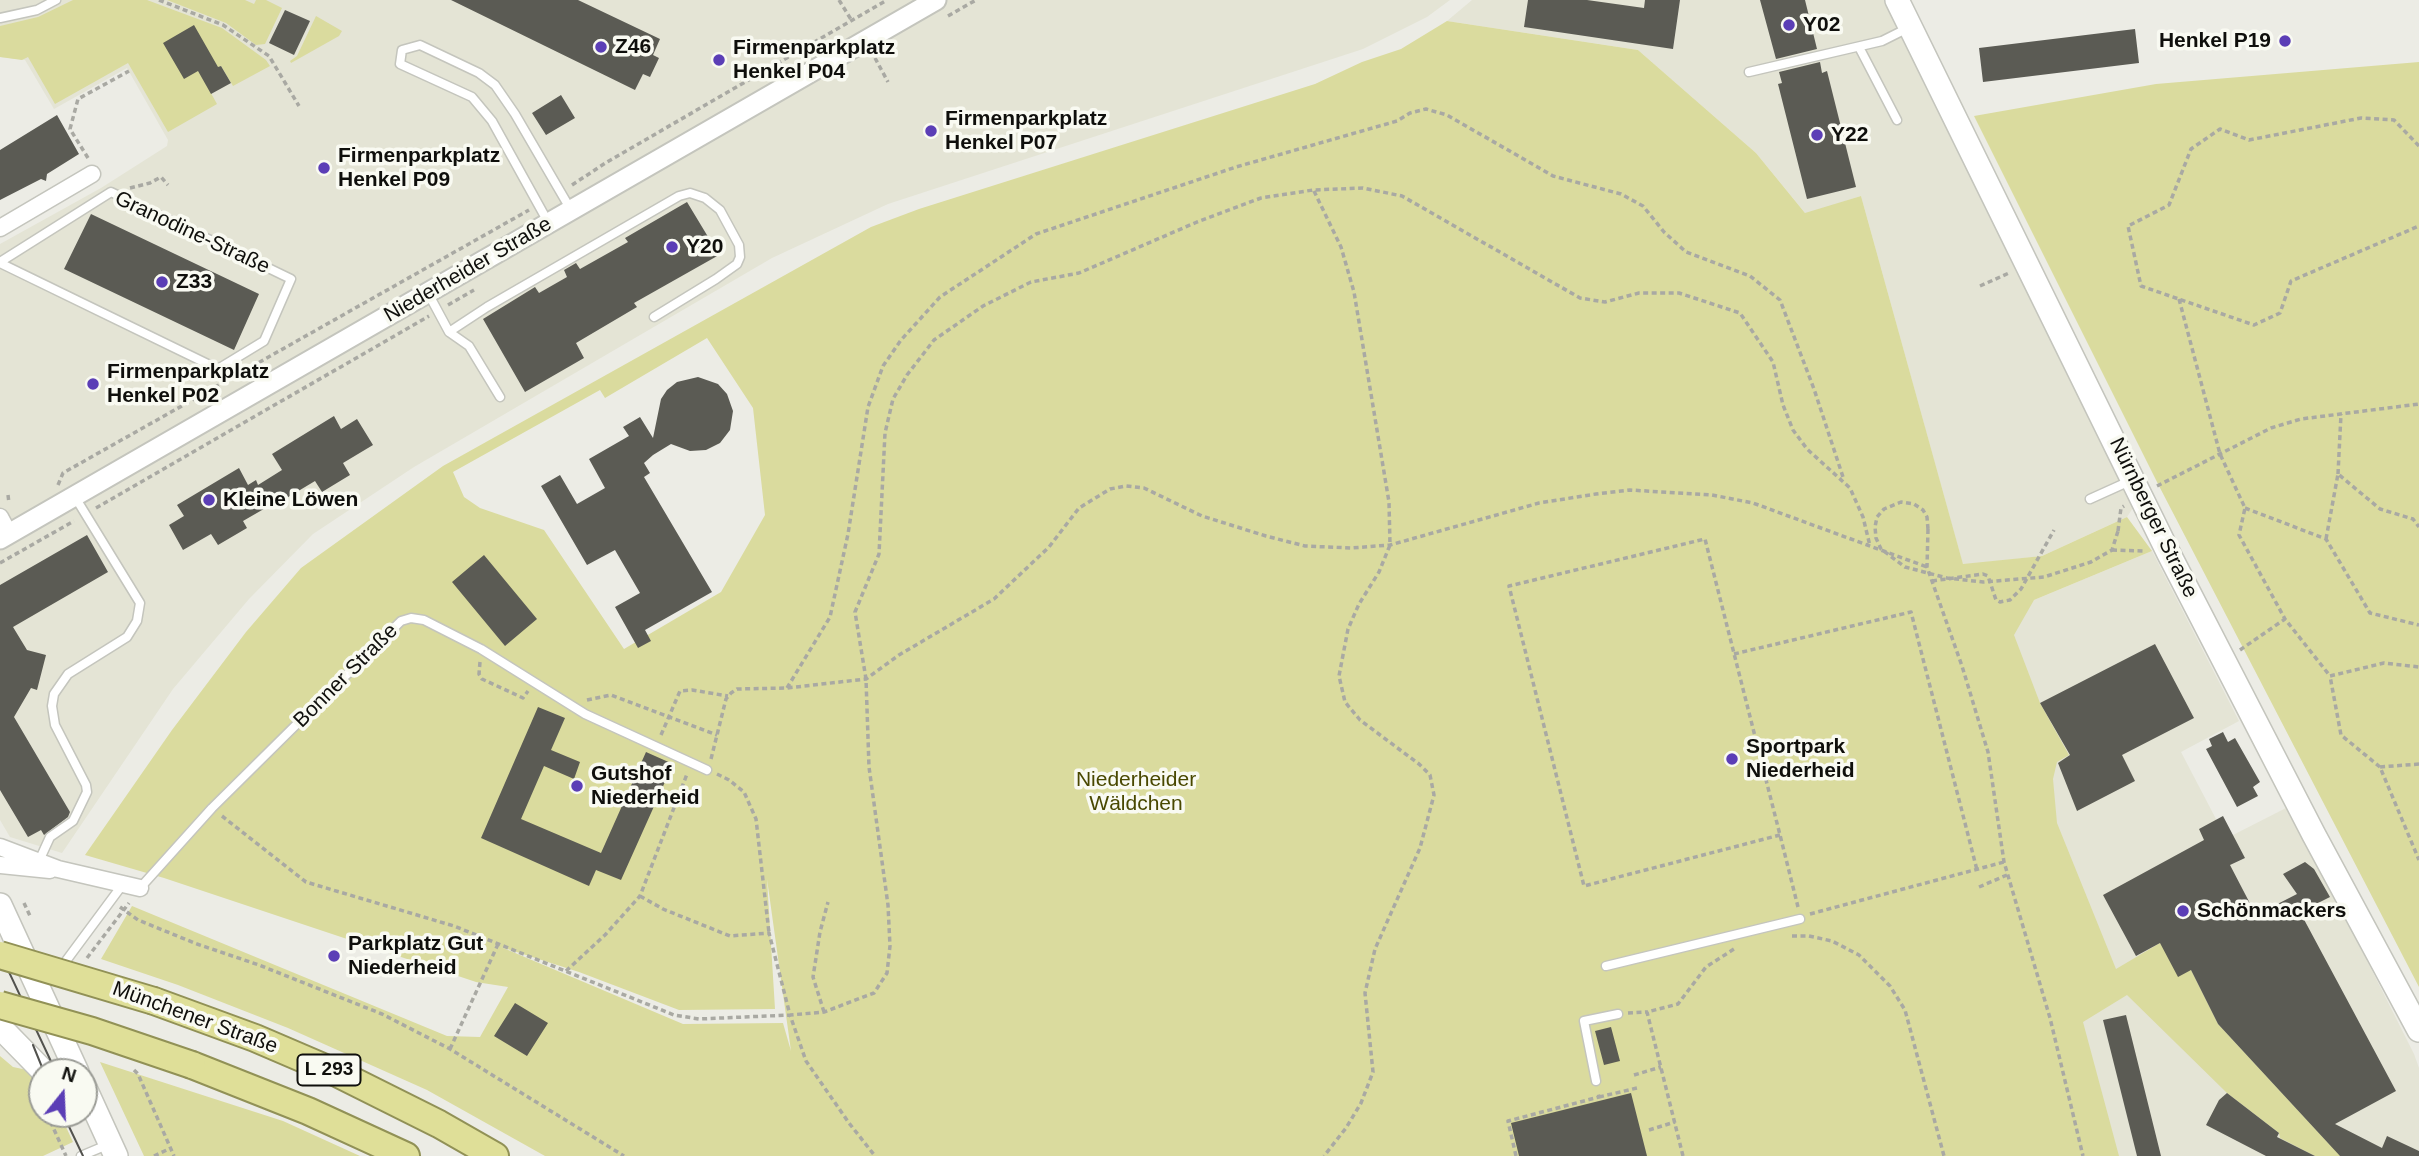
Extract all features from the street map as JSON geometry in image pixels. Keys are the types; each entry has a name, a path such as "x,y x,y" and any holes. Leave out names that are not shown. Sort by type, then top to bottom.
{"highway":[{"name":"Münchener Straße","path":"0,955 154,1001 255,1038 338,1074 439,1124 495,1156"},
{"name":"L 293","path":"0,1005 92,1031 192,1065 308,1111 406,1156"}],"main road":[{"name":"Nürnberger Straße","path":"1897,0 2169,554 2314,835 2419,1030"},
{"path":"0,905 71,1058"},
{"path":"0,1027 30,1058"},
{"path":"98,1117 113,1150"},
{"path":"95,1128 113,1150"}],"street":[{"name":"Niederheider Straße","path":"4,523 75,496 936,0"},
{"path":"0,228 91,168"},
{"path":"0,847 58,870"},
{"path":"0,864 58,870 140,888"}],"lane":[{"path":"0,19 37,10 56,0"},
{"path":"1749,72 1882,41 1910,27"},
{"path":"549,224 492,121 472,97 400,64 402,50 420,45 479,74 495,85 516,114 571,210"},
{"path":"1859,47 1897,120"},
{"name":"Granodine-Straße","path":"111,192 291,279 264,341 218,369 0,262 111,192"},
{"path":"449,332 487,307 679,196 690,193 705,198 720,210 740,246 740,257 737,264 716,279 654,317"},
{"path":"428,293 449,332 469,346 500,397"},
{"path":"2090,499 2137,487"},
{"path":"39,861 50,837 73,821 87,792 86,785 55,725 52,706 54,694 68,674 127,637 137,621 140,603 75,496"},
{"name":"Bonner Straße","path":"140,888 212,808 401,621 411,618 424,620 481,649 585,714 707,770"},
{"path":"45,1001 123,884"},
{"path":"1605,966 1800,919"},
{"path":"1596,1081 1584,1021 1618,1014"},
{"path":"80,1156 113,1150"}],"path":[{"path":"159,0 223,25 270,56 299,106"},
{"path":"839,0 852,21"},
{"path":"561,192 607,162 887,0"},
{"path":"874,58 888,82"},
{"path":"91,168 70,129 78,99 129,71"},
{"path":"787,688 830,617 848,534 868,407 883,366 901,340 940,297 1036,234 1236,167 1397,121 1410,113 1426,109 1447,115 1553,176 1621,194 1643,206 1664,232 1686,252 1750,276 1780,300 1814,389 1844,482"},
{"path":"2419,146 2393,120 2361,118 2249,140 2220,129 2192,149 2169,205 2128,226 2141,286 2254,325 2280,313 2291,281 2419,226"},
{"path":"2409,136 2419,136"},
{"path":"148,184 161,177 168,184"},
{"path":"212,808 306,882 499,942 674,1016 699,1019 824,1012 874,993 887,972 890,946 888,905 869,767 866,679 855,612 879,554 884,433 893,399 907,375 934,340 983,306 1031,282 1079,273 1197,222 1261,198 1313,190 1363,188 1402,196 1580,298 1605,302 1639,293 1679,293 1740,313 1773,362 1783,405 1793,430 1807,449 1850,488 1863,517 1870,546"},
{"path":"1313,190 1341,247 1354,292 1389,502 1390,545 1379,572 1359,604 1348,629 1339,676 1345,702 1360,720 1430,775 1434,795 1420,848 1375,949 1365,993 1373,1072 1361,1103 1324,1156"},
{"path":"63,473 514,216 538,205"},
{"path":"1980,286 2027,264"},
{"path":"2179,299 2220,454 2245,508 2239,536 2285,619 2330,676 2341,735 2380,768 2419,860"},
{"path":"2137,487 2220,454 2271,428 2301,419 2419,404"},
{"path":"2326,539 2338,474 2340,414"},
{"path":"2338,474 2381,509 2413,519 2419,527"},
{"path":"875,1156 806,1061 790,1014 769,933 756,819 744,792 729,779 707,770 728,696 737,689 787,688 866,679 899,655 994,598 1049,547 1079,508 1110,489 1125,486 1144,488 1202,516 1305,546 1352,548 1390,545 1538,503 1630,490 1712,495 1753,503 1927,567"},
{"path":"4,523 8,495"},
{"path":"2083,1156 2050,1018 2007,875 1988,752 1962,666 1931,581 1927,567 1928,528 1925,512 1910,503 1898,502 1880,512 1876,522 1875,533 1881,549 1905,567 1933,575 1972,582 2016,581 2051,575 2091,562 2112,550 2169,554"},
{"path":"2245,508 2326,539 2370,613 2419,625"},
{"path":"1931,581 1983,574 1988,576 1996,600 2010,600 2021,589 2054,530"},
{"path":"2112,550 2118,531"},
{"path":"1780,835 1584,886 1509,586 1705,539 1780,835 1800,916 2004,862"},
{"path":"1734,654 1911,612 1976,870"},
{"path":"2244,648 2285,619"},
{"path":"481,649 479,674 482,680 523,698 533,682"},
{"path":"2330,676 2384,663 2419,667"},
{"path":"656,746 680,691 692,690 728,696"},
{"path":"573,706 592,698 611,695 717,734"},
{"path":"566,971 605,935 640,896 692,763"},
{"path":"2380,768 2419,764"},
{"path":"1979,887 2007,875"},
{"path":"85,961 140,888"},
{"path":"640,896 663,909 730,936 769,933"},
{"path":"824,1012 813,977 828,902"},
{"path":"124,910 138,920 197,944 382,1014 450,1049 624,1156"},
{"path":"1783,935 1809,936 1832,941 1859,955 1890,985 1905,1010 1944,1156"},
{"path":"450,1049 499,942"},
{"path":"1684,1156 1647,1012 1678,1004 1706,967 1741,945"},
{"path":"127,1065 138,1073 174,1156"},
{"path":"1634,1075 1661,1067"},
{"path":"1596,1081 1599,1097"},
{"path":"1516,1156 1508,1121 1637,1088"},
{"path":"1648,1130 1675,1122"},
{"path":"53,1128 66,1156"},
{"path":"154,1156 171,1148"}],"shaded area":[{"path":"0,0 1450,0 1427,17 1363,49 888,204 772,258 414,467 313,534 249,599 173,689 62,853 10,837 0,820 0,244 101,188 167,146 168,140 127,68 54,109 25,60 0,57"},
{"path":"1472,0 1887,0 2140,497 2127,517 2042,556 1963,565 1861,196 1806,214 1756,153 1638,50 1447,21"},
{"path":"2152,551 2239,721 2181,752 2216,819 2233,835 2286,808 2335,897 2414,1054 2419,1068 2419,1156 2113,1156 1973,614 2034,600"}],"green space":[{"path":"73,0 147,0 222,28 266,60 270,66 233,86 221,66 202,77 217,104 168,132 128,63 55,104 28,57 22,60 0,57 0,26 38,17"},
{"path":"167,0 245,0 254,4 256,0 266,0 282,8 265,44 256,45 226,23"},
{"path":"316,16 342,31 339,36 291,63 297,56"},
{"name":"Niederheider Wäldchen","path":"1447,21 1638,50 1756,153 1805,213 1861,196 1963,564 2042,556 2127,517 2152,551 2034,600 2014,635 2040,703 2069,755 2057,762 2053,779 2057,823 2116,969 2160,943 2191,970 2218,1024 2330,1145 2353,1156 2315,1156 2280,1138 2279,1133 2227,1093 2127,995 2083,1022 2119,1156 545,1156 427,1090 288,1028 178,985 101,959 132,906 447,1036 480,1037 508,987 476,982 164,878 85,855 172,730 246,632 301,568 443,466 871,227 919,209 1315,84 1362,62 1401,49","holes":["707,338 753,408 765,515 721,592 624,649 544,530 480,508 464,497 453,472 600,390 605,398","767,879 791,1051 783,1023 683,1024 501,947 579,972 679,1010 775,1009"]},
{"path":"2419,62 2419,987 2158,484 1974,116 2156,84"},
{"path":"0,1056 13,1067 28,1070 28,1128 66,1128 73,1142 43,1156 0,1156"},
{"path":"100,1062 283,1121 360,1156 144,1156"}],"building":[{"name":"Z46","path":"451,0 578,0 660,39 653,55 659,58 650,77 643,74 635,90"},
{"path":"1528,0 1587,0 1644,8 1645,0 1680,0 1673,49 1524,27"},
{"name":"Y02","path":"1760,0 1805,0 1817,49 1776,59"},
{"path":"285,10 310,21 294,55 269,43"},
{"path":"194,25 218,67 221,66 231,83 211,94 198,71 184,79 163,43"},
{"path":"2135,29 2139,63 1983,82 1979,48"},
{"name":"Y22","path":"1820,62 1822,73 1827,71 1856,187 1807,199 1778,84 1782,83 1779,72"},
{"path":"561,95 575,118 546,135 532,113"},
{"path":"57,115 79,154 47,174 46,181 41,179 0,200 0,150"},
{"path":"687,202 719,255 634,303 637,307 576,343 584,358 525,392 483,319 535,287 539,293 567,277 564,270 576,263 580,269 628,242 625,238"},
{"name":"Z33","path":"91,214 259,294 234,350 64,269"},
{"path":"698,377 718,384 727,394 733,411 730,430 720,443 706,450 690,451 671,444 644,463 650,473 644,477 712,592 645,630 651,641 638,648 615,607 640,593 615,550 587,565 541,486 560,475 577,504 605,488 589,459 629,436 623,427 640,417 653,438 661,399 667,390 677,382"},
{"path":"334,416 341,429 357,419 373,445 343,463 350,475 322,492 315,481 243,521 247,528 218,545 211,534 183,550 169,525 184,516 177,505 239,468 248,485 256,480 258,485 282,470 272,454"},
{"path":"87,535 108,572 13,627 27,650 46,655 37,690 31,688 14,717 70,812 68,817 44,835 41,830 28,837 0,790 0,585"},
{"path":"484,555 537,619 505,646 452,582"},
{"path":"2155,644 2194,718 2122,755 2135,781 2077,811 2058,763 2070,755 2040,703"},
{"path":"538,707 565,718 551,750 580,762 574,779 544,766 521,819 601,853 646,752 673,764 621,880 596,870 589,886 481,838"},
{"path":"2223,732 2228,742 2235,738 2260,782 2253,787 2258,796 2237,807 2206,749 2212,746 2209,739"},
{"path":"2223,816 2245,858 2230,865 2256,915 2297,894 2283,874 2305,862 2314,869 2330,897 2300,912 2396,1091 2335,1124 2382,1148 2387,1136 2419,1151 2419,1156 2340,1156 2218,1024 2191,970 2178,977 2160,943 2136,956 2103,895 2204,840 2199,829"},
{"path":"515,1003 548,1023 527,1056 494,1036"},
{"path":"2126,1015 2161,1156 2137,1156 2103,1020"},
{"path":"1611,1027 1620,1061 1604,1065 1595,1031"},
{"path":"1631,1093 1647,1156 1519,1156 1511,1123"},
{"path":"2227,1093 2279,1133 2277,1137 2315,1156 2266,1156 2206,1125 2219,1100"}],"tram line":[{"path":"0,953 49,1058"},
{"path":"33,1045 38,1058"},
{"path":"70,1128 83,1156"}],"place":[{"name":"Y02","path":"1789,25"},
{"name":"Henkel P19","path":"2285,41"},
{"name":"Z46","path":"601,47"},
{"name":"Firmenparkplatz Henkel P04","path":"719,60"},
{"name":"Firmenparkplatz Henkel P07","path":"931,131"},
{"name":"Y22","path":"1817,135"},
{"name":"Firmenparkplatz Henkel P09","path":"324,168"},
{"name":"Y20","path":"672,247"},
{"name":"Z33","path":"162,282"},
{"name":"Firmenparkplatz Henkel P02","path":"93,384"},
{"name":"Kleine Löwen","path":"209,500"},
{"name":"Sportpark Niederheid","path":"1732,759"},
{"name":"Gutshof Niederheid","path":"577,786"},
{"name":"Schönmackers","path":"2183,911"},
{"name":"Parkplatz Gut Niederheid","path":"334,956"}]}
